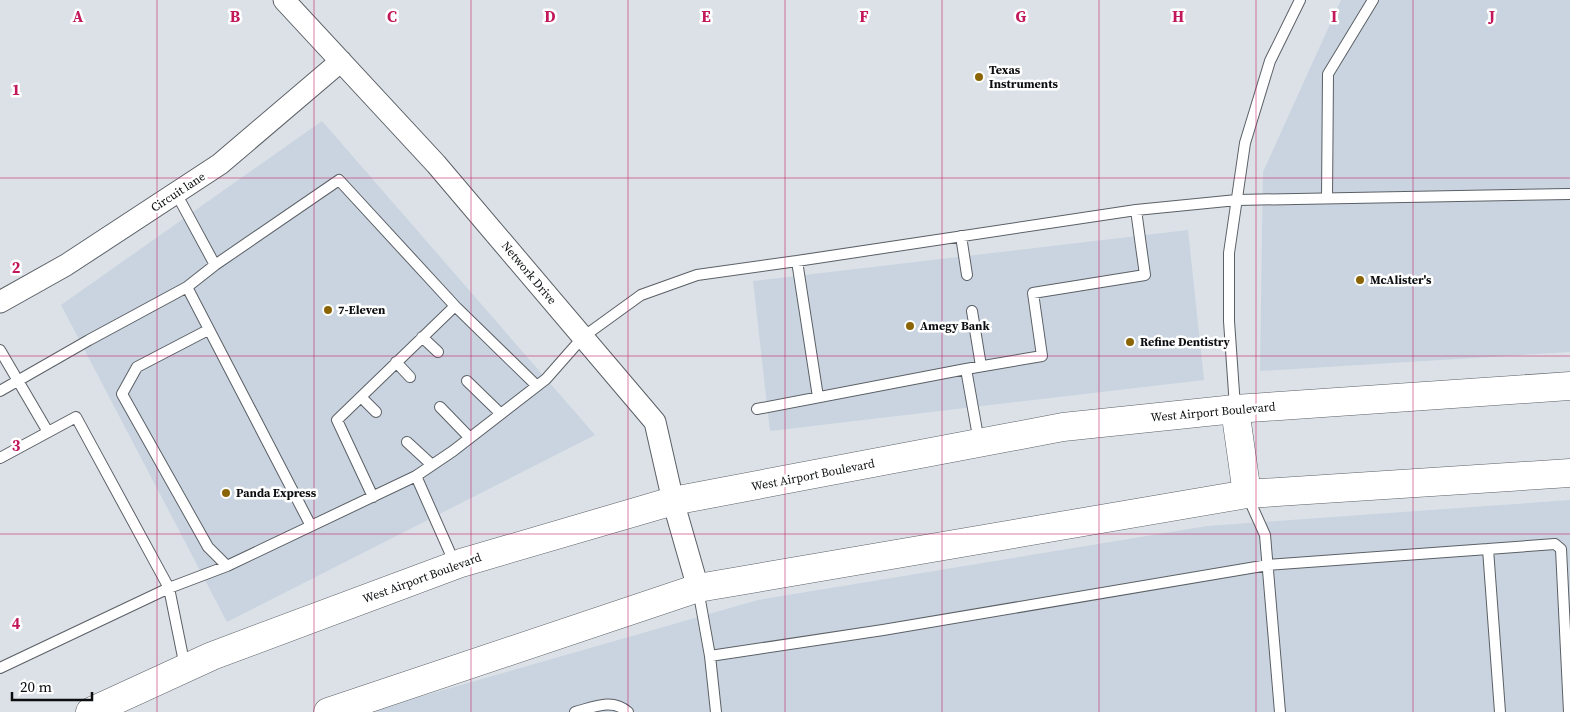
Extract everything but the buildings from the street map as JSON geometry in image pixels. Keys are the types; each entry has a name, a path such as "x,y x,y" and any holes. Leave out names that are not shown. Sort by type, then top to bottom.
{"main road":[{"name":"West Airport Boulevard","path":"90,712 212,656 455,565 673,502 1063,427 1235,409 1570,386"},
{"path":"1235,409 1247,494"},
{"path":"328,712 698,588 1247,494 1570,473"}],"street":[{"name":"Network Drive","path":"284,0 436,164 655,422 673,502 698,588"},
{"name":"Circuit lane","path":"0,302 66,265 220,164 341,61"}],"lane":[{"path":"1235,409 1229,321 1229,254 1245,143 1270,61 1300,0"},
{"path":"1327,198 1328,74 1374,0"},
{"path":"0,391 187,287 215,265 339,180 455,306 537,386"},
{"path":"176,193 215,265"},
{"path":"0,668 169,588 227,566 416,476 470,438 546,379 583,337 641,295 697,275 1136,210 1237,200 1570,194"},
{"path":"757,409 1042,356 1033,293 1145,276 1136,210"},
{"path":"961,236 966,274"},
{"path":"797,261 818,397"},
{"path":"187,287 311,526"},
{"path":"373,497 337,420 455,306"},
{"path":"972,311 981,366"},
{"path":"208,330 137,367 122,394 208,546 227,566"},
{"path":"422,337 438,352"},
{"path":"0,350 48,432"},
{"path":"396,362 410,377"},
{"path":"966,369 979,443"},
{"path":"467,381 502,414"},
{"path":"361,397 376,412"},
{"path":"440,407 470,438"},
{"path":"0,458 76,417 169,588 185,668"},
{"path":"407,442 432,465"},
{"path":"416,476 455,565"},
{"path":"1247,494 1265,535 1280,712"},
{"path":"710,656 883,630 1268,566 1555,544 1560,549 1569,712"},
{"path":"1488,549 1500,712"},
{"path":"698,588 710,656 716,712"},
{"path":"575,712 606,704 618,705 628,712"}],"shaded area":[{"path":"1341,0 1570,0 1570,352 1260,371 1263,172"},
{"path":"322,121 595,435 227,622 61,305"},
{"path":"1188,230 1204,380 770,431 753,281"},
{"path":"1570,500 1570,712 371,712 758,600 1207,526"}],"place":[{"name":"Texas Instruments","path":"979,77"},
{"name":"McAlister's","path":"1360,280"},
{"name":"7-Eleven","path":"328,310"},
{"name":"Amegy Bank","path":"910,326"},
{"name":"Refine Dentistry","path":"1130,342"},
{"name":"Panda Express","path":"226,493"}]}
